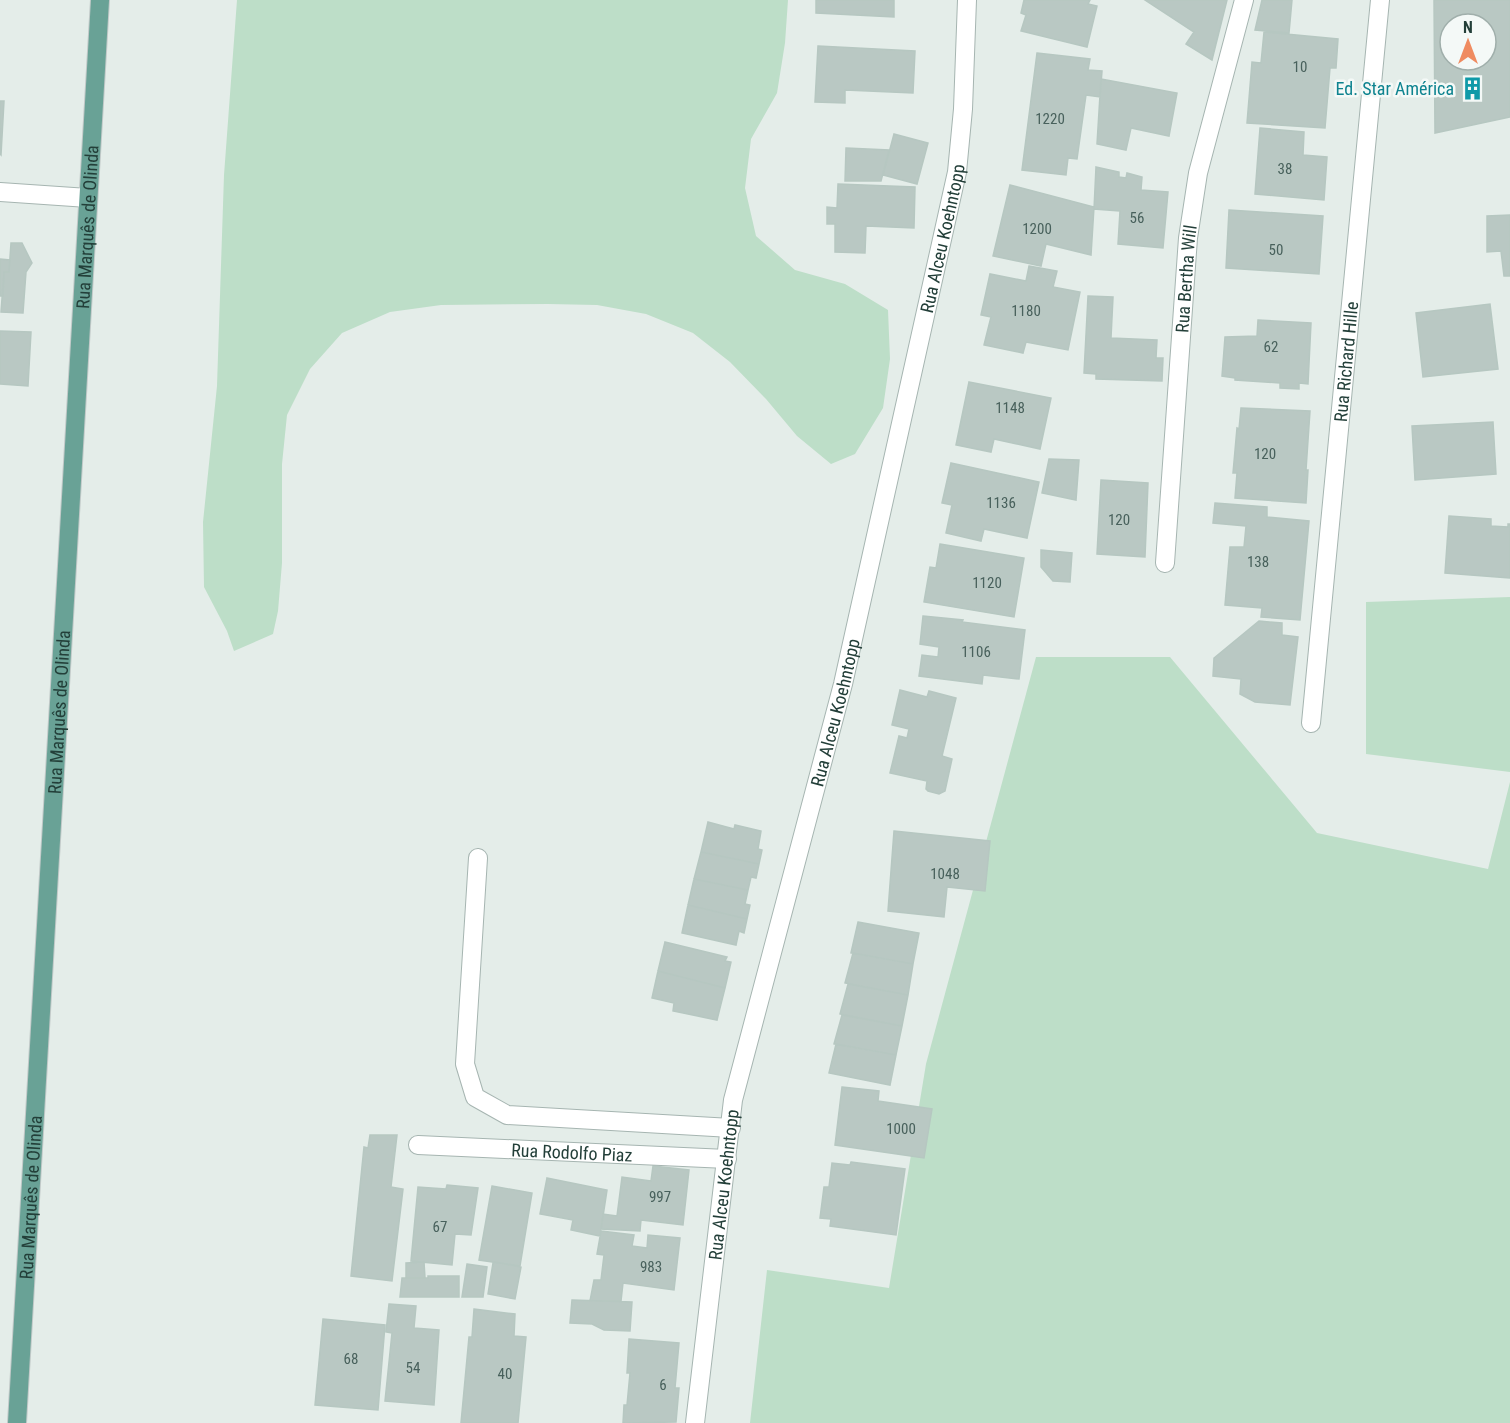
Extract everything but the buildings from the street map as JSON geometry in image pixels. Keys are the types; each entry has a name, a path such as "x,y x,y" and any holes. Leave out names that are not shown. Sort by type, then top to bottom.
{"main road":[{"name":"Rua Marquês de Olinda","path":"17,1423 100,0"}],"street":[{"name":"Rua Alceu Koehntopp","path":"695,1423 733,1100 843,684 957,172 963,109 967,0"},
{"name":"Rua Bertha Will","path":"1165,562 1188,238 1198,173 1244,0"},
{"name":"Rua Richard Hille","path":"1311,723 1380,0"},
{"path":"0,192 88,198"},
{"path":"477,858 465,1064 475,1097 507,1115 730,1128"},
{"name":"Rua Rodolfo Piaz","path":"418,1145 727,1159"}],"green space":[{"path":"237,0 788,0 785,43 777,93 751,139 745,188 756,236 795,270 845,284 888,310 890,359 883,408 855,454 831,464 797,436 766,399 730,362 693,333 646,314 597,305 548,304 441,305 390,312 342,333 310,369 287,415 282,464 282,563 278,611 273,634 234,651 227,631 204,587 203,522 217,386 224,175"},
{"path":"1510,597 1510,772 1366,754 1366,602"},
{"path":"1036,657 1170,657 1317,833 1488,869 1510,782 1510,1423 750,1423 767,1270 889,1288 926,1064"}],"place":[{"name":"Ed. Star América","path":"1472,88"}]}
